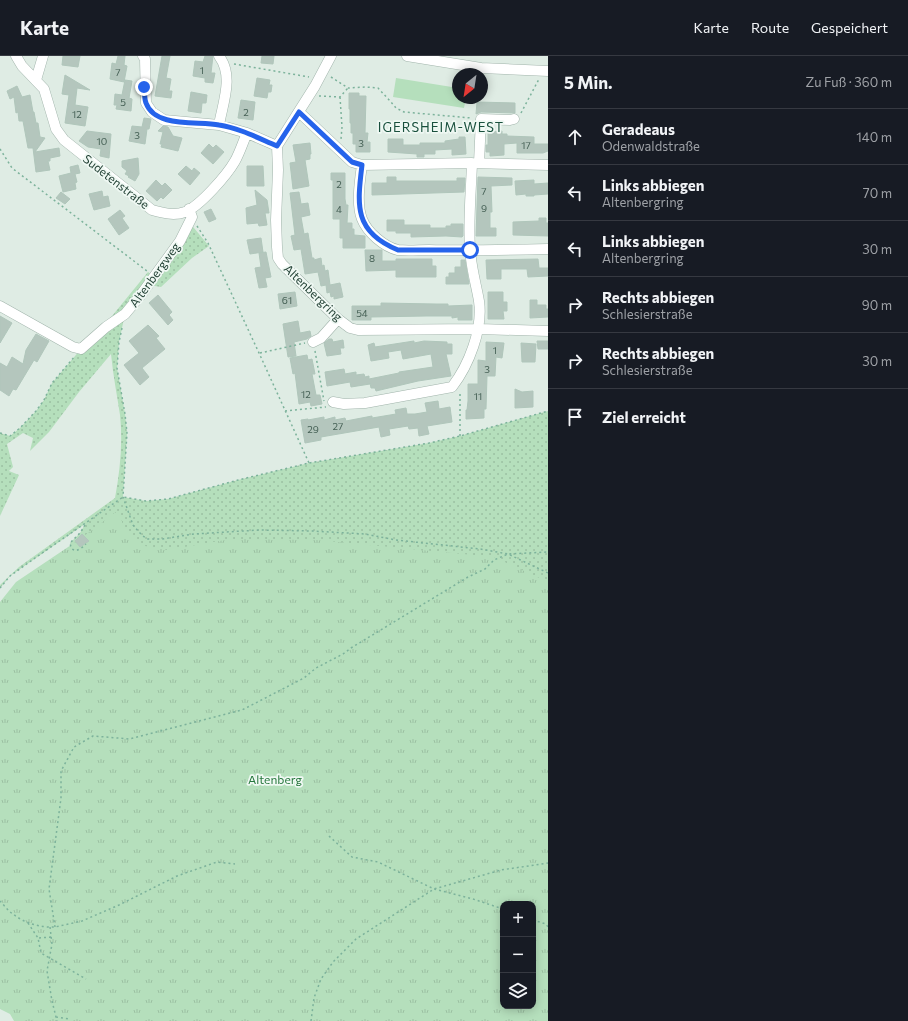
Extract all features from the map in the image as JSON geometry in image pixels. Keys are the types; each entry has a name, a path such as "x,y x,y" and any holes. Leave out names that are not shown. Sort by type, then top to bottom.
{"street":[{"name":"Sudetenstraße","path":"16,56 22,66 44,89 56,128 64,140 152,210 168,214 185,212 190,214 234,162 247,133"},
{"path":"36,80 43,56"},
{"path":"321,75 322,56"},
{"path":"144,58 146,103 152,112 164,120 219,125 247,133 277,146 332,56"},
{"path":"407,56 481,68 545,72"},
{"path":"219,125 228,79 222,59"},
{"path":"299,112 352,162 362,165 475,163 548,165"},
{"path":"333,402 344,404 365,403 452,387 456,381 470,354 479,329 479,302 470,250 475,163 481,119 514,119"},
{"name":"Altenbergring","path":"277,146 278,170 276,220 278,258 282,264 338,319 350,328 358,330 479,329 548,331"},
{"path":"362,165 359,188 361,219 378,239 398,250 548,249"},
{"name":"Altenbergweg","path":"81,349 106,327 126,314 180,241 190,214"},
{"path":"0,306 73,347 81,349"},
{"path":"313,342 321,338 338,319"}],"path":[{"path":"222,59 321,75 348,88 378,88 396,108 404,112 481,119"},
{"path":"514,119 519,115 525,106 545,72"},
{"path":"338,150 342,127 340,97 348,88"},
{"path":"309,95 340,97"},
{"path":"0,149 12,168 154,277"},
{"path":"190,214 208,243 260,353 309,463"},
{"path":"126,314 119,342 117,368 127,433 123,498 133,525 148,539 162,539 194,534 259,530 333,532 365,534 396,540 480,549 508,554 548,552"},
{"path":"260,353 313,342 322,390"},
{"path":"0,433 10,436 20,428 36,411 44,400 52,383 81,349"},
{"path":"456,381 460,385 460,436"},
{"path":"285,411 308,408 325,408 333,402"},
{"path":"0,588 10,576 123,498 146,501 168,499 309,463 429,443 460,436 548,410"},
{"path":"86,523 80,533 70,543 73,551 81,549 86,544"},
{"path":"55,927 49,889 61,798 61,771 74,747 93,736 129,738 242,710 304,678 316,668 343,654 485,568 494,560 508,554 548,573"},
{"path":"329,836 352,857 378,862 434,889 473,898 500,908"},
{"path":"0,901 13,914 28,923 55,927 82,921 119,905 177,876 217,862 235,864"},
{"path":"311,1021 314,998 322,979 333,962 356,939 434,889 501,870 548,863"},
{"path":"536,921 546,924 548,927"},
{"path":"28,923 38,938 41,953 86,979"},
{"path":"50,927 52,944 47,971 57,1021"},
{"path":"38,938 50,937"},
{"path":"56,1017 70,1019"}],"green space":[{"path":"396,78 452,87 452,104 465,104 464,108 393,97"},
{"path":"189,222 209,246 192,258 161,287 149,285 125,314 119,342 117,368 127,433 123,497 146,501 168,499 309,463 429,443 460,436 548,411 548,802 71,548 70,543 80,533 85,524 10,576 0,588 0,585 19,567 115,498 120,467 121,436 120,415 111,354 79,392 49,432 30,451 33,438 23,433 7,444 13,467 9,471 19,475 0,516 0,433 10,436 36,411 44,400 52,383 81,349 72,343 80,343 102,326 148,272 154,277"},
{"name":"Altenberg","path":"117,511 127,531 145,546 167,550 231,539 317,540 494,557 548,582 548,1021 14,1021 10,1014 0,1009 0,602 16,582 80,539"}],"building":[{"path":"63,56 80,56 78,67 62,65"},
{"path":"118,56 125,56 124,65 127,66 124,82 110,79 112,63 116,64"},
{"path":"162,56 170,56 166,78 171,79 169,91 172,91 171,98 155,96"},
{"path":"205,56 213,56 211,73 215,73 213,83 205,82 205,78 193,76 195,61 203,62"},
{"path":"262,56 274,56 273,64 261,63"},
{"path":"65,75 90,90 77,88 75,105 88,107 85,126 65,123 69,95 62,94"},
{"path":"257,78 270,80 269,85 272,85 271,92 268,92 267,98 254,96"},
{"path":"125,80 132,81 129,98 132,99 131,111 116,109 117,105 114,105 115,94 122,95"},
{"path":"17,86 22,97 30,95 36,123 38,123 40,137 45,138 35,152 59,148 60,156 50,158 50,161 48,161 50,170 36,172 33,148 28,148 23,121 19,121 18,112 16,113 14,97 10,99 7,91"},
{"path":"191,92 207,95 206,103 202,103 201,113 188,111"},
{"path":"349,93 359,93 359,96 366,96 365,133 368,133 367,142 370,142 370,152 356,152 356,144 353,144 353,133 351,133 350,123"},
{"path":"241,100 255,102 253,120 238,118"},
{"path":"488,102 515,103 515,113 481,112 476,114 477,104 488,104"},
{"path":"144,118 151,119 149,129 147,129 145,144 129,141 132,126 142,127"},
{"path":"163,126 168,127 173,136 182,138 178,151 161,147 162,144 160,144 163,132 158,131"},
{"path":"87,131 111,134 109,158 100,156 101,149 88,147 79,141"},
{"path":"502,131 502,134 507,134 507,136 534,137 534,144 548,144 548,151 543,153 517,153 517,143 504,144 504,155 490,156 490,152 486,152 486,145 488,145 488,132"},
{"path":"459,137 465,137 466,154 452,155 452,149 435,150 435,154 424,154 424,157 417,157 417,154 388,152 388,139 403,139 403,145 420,145 420,143 445,143 445,141 459,139"},
{"path":"310,143 310,159 305,160 309,186 293,189 290,163 296,162 293,145"},
{"path":"209,144 213,148 216,145 224,152 213,164 201,153"},
{"path":"138,158 139,174 135,181 125,174 127,171 122,167 122,161"},
{"path":"78,165 80,173 75,174 77,182 75,183 76,189 63,192 59,176 71,173 70,167"},
{"path":"186,166 192,171 194,168 200,173 190,185 178,174"},
{"path":"247,166 263,166 264,186 247,186"},
{"path":"331,173 345,173 345,199 346,205 348,205 347,223 352,223 354,235 365,236 365,248 343,248 343,238 340,238 340,219 333,219 333,180 331,180"},
{"path":"387,177 396,177 396,181 457,181 457,178 465,178 464,192 372,195 372,183 387,183"},
{"path":"478,177 512,178 512,185 491,186 492,212 490,212 490,228 496,228 496,236 476,236"},
{"path":"156,180 162,186 165,183 172,190 163,199 161,197 157,201 146,191"},
{"path":"534,180 534,184 548,183 548,194 534,196 526,196 526,194 516,195 515,181"},
{"path":"255,190 267,200 269,213 265,213 267,225 259,226 258,223 247,224 246,208 257,205"},
{"path":"102,191 103,197 108,196 110,206 94,210 89,194"},
{"path":"61,192 70,199 65,204 56,198"},
{"path":"299,192 301,204 308,203 310,215 301,217 304,234 308,233 312,258 314,258 314,260 321,258 322,266 324,265 325,271 328,270 330,285 340,283 343,297 334,299 334,296 331,297 330,292 327,293 326,285 321,286 318,272 305,274 301,249 294,250 291,236 295,235 290,193"},
{"path":"211,209 216,219 209,222 204,212"},
{"path":"120,210 125,216 122,218 129,228 119,235 108,219"},
{"path":"539,218 546,218 546,223 548,223 548,236 513,235 513,222 539,221"},
{"path":"387,220 404,220 404,225 430,225 430,228 446,228 446,226 451,226 451,224 463,224 463,236 411,237 411,233 396,233 396,231 387,231"},
{"path":"261,238 263,252 250,254 247,240"},
{"path":"365,250 382,250 382,261 396,261 396,259 432,259 432,266 436,266 436,277 396,277 396,270 366,271"},
{"path":"266,252 271,277 265,278 267,287 259,288 255,268 261,267 259,253"},
{"path":"538,259 539,268 548,268 548,276 528,277 527,269 501,269 501,279 487,279 486,260"},
{"path":"461,260 465,260 469,284 446,284 446,277 449,277 449,273 455,273 455,267 461,267"},
{"path":"295,292 297,306 280,309 278,294"},
{"path":"488,292 503,292 503,302 507,302 507,311 503,311 504,319 488,319"},
{"path":"158,295 172,312 169,315 173,320 168,325 149,303"},
{"path":"530,300 537,300 537,305 546,305 546,309 548,309 548,317 530,318"},
{"path":"381,303 448,304 448,306 472,305 472,320 458,320 458,317 452,318 452,316 426,316 371,317 371,320 352,320 352,306 381,306"},
{"path":"0,316 12,323 0,343"},
{"path":"298,321 300,333 310,331 311,336 307,339 294,342 296,356 288,357 283,324"},
{"path":"148,325 159,336 156,338 165,349 142,368 149,377 140,385 124,365 139,353 129,341"},
{"path":"36,334 49,341 37,362 34,360 16,390 13,389 9,396 0,390 0,363 7,367 12,357 23,364 26,350"},
{"path":"329,339 332,339 333,342 343,340 344,348 340,348 341,354 327,356 324,343"},
{"path":"414,341 414,343 424,341 447,342 447,344 452,344 452,354 446,354 451,376 418,381 376,391 375,388 371,388 370,383 351,387 350,382 327,386 325,372 344,369 345,374 356,372 356,375 364,374 365,377 369,376 369,379 399,372 433,367 431,354 403,359 401,350 388,352 389,358 371,361 368,345 374,343 375,347"},
{"path":"537,341 548,341 548,349 538,349"},
{"path":"486,342 504,343 502,358 496,357 495,376 487,376 486,409 484,409 484,418 466,419 468,384 478,384 478,360 486,361"},
{"path":"521,343 536,344 535,362 522,362"},
{"path":"307,355 308,360 312,359 315,374 312,374 316,395 320,395 322,404 311,406 310,402 299,404 295,373 293,374 290,358"},
{"path":"515,389 522,392 533,391 533,407 515,408"},
{"path":"438,401 439,409 450,407 452,422 427,426 429,434 419,436 418,428 409,429 408,426 389,429 390,435 381,437 379,427 321,437 321,440 305,443 301,420 324,417 324,420 335,417 335,420 345,418 346,421 372,416 372,418 396,414 395,410 406,408 407,414 415,414 427,412 425,403"},
{"path":"82,534 89,541 80,547 75,541"}],"district":[{"name":"IGERSHEIM-WEST","path":"441,127"}],"route":[{"path":"144,87 146,103 152,112 164,120 219,125 247,133 277,146 299,112 342,154 352,162 362,165 359,188 361,219 378,239 398,250 470,250"}]}
